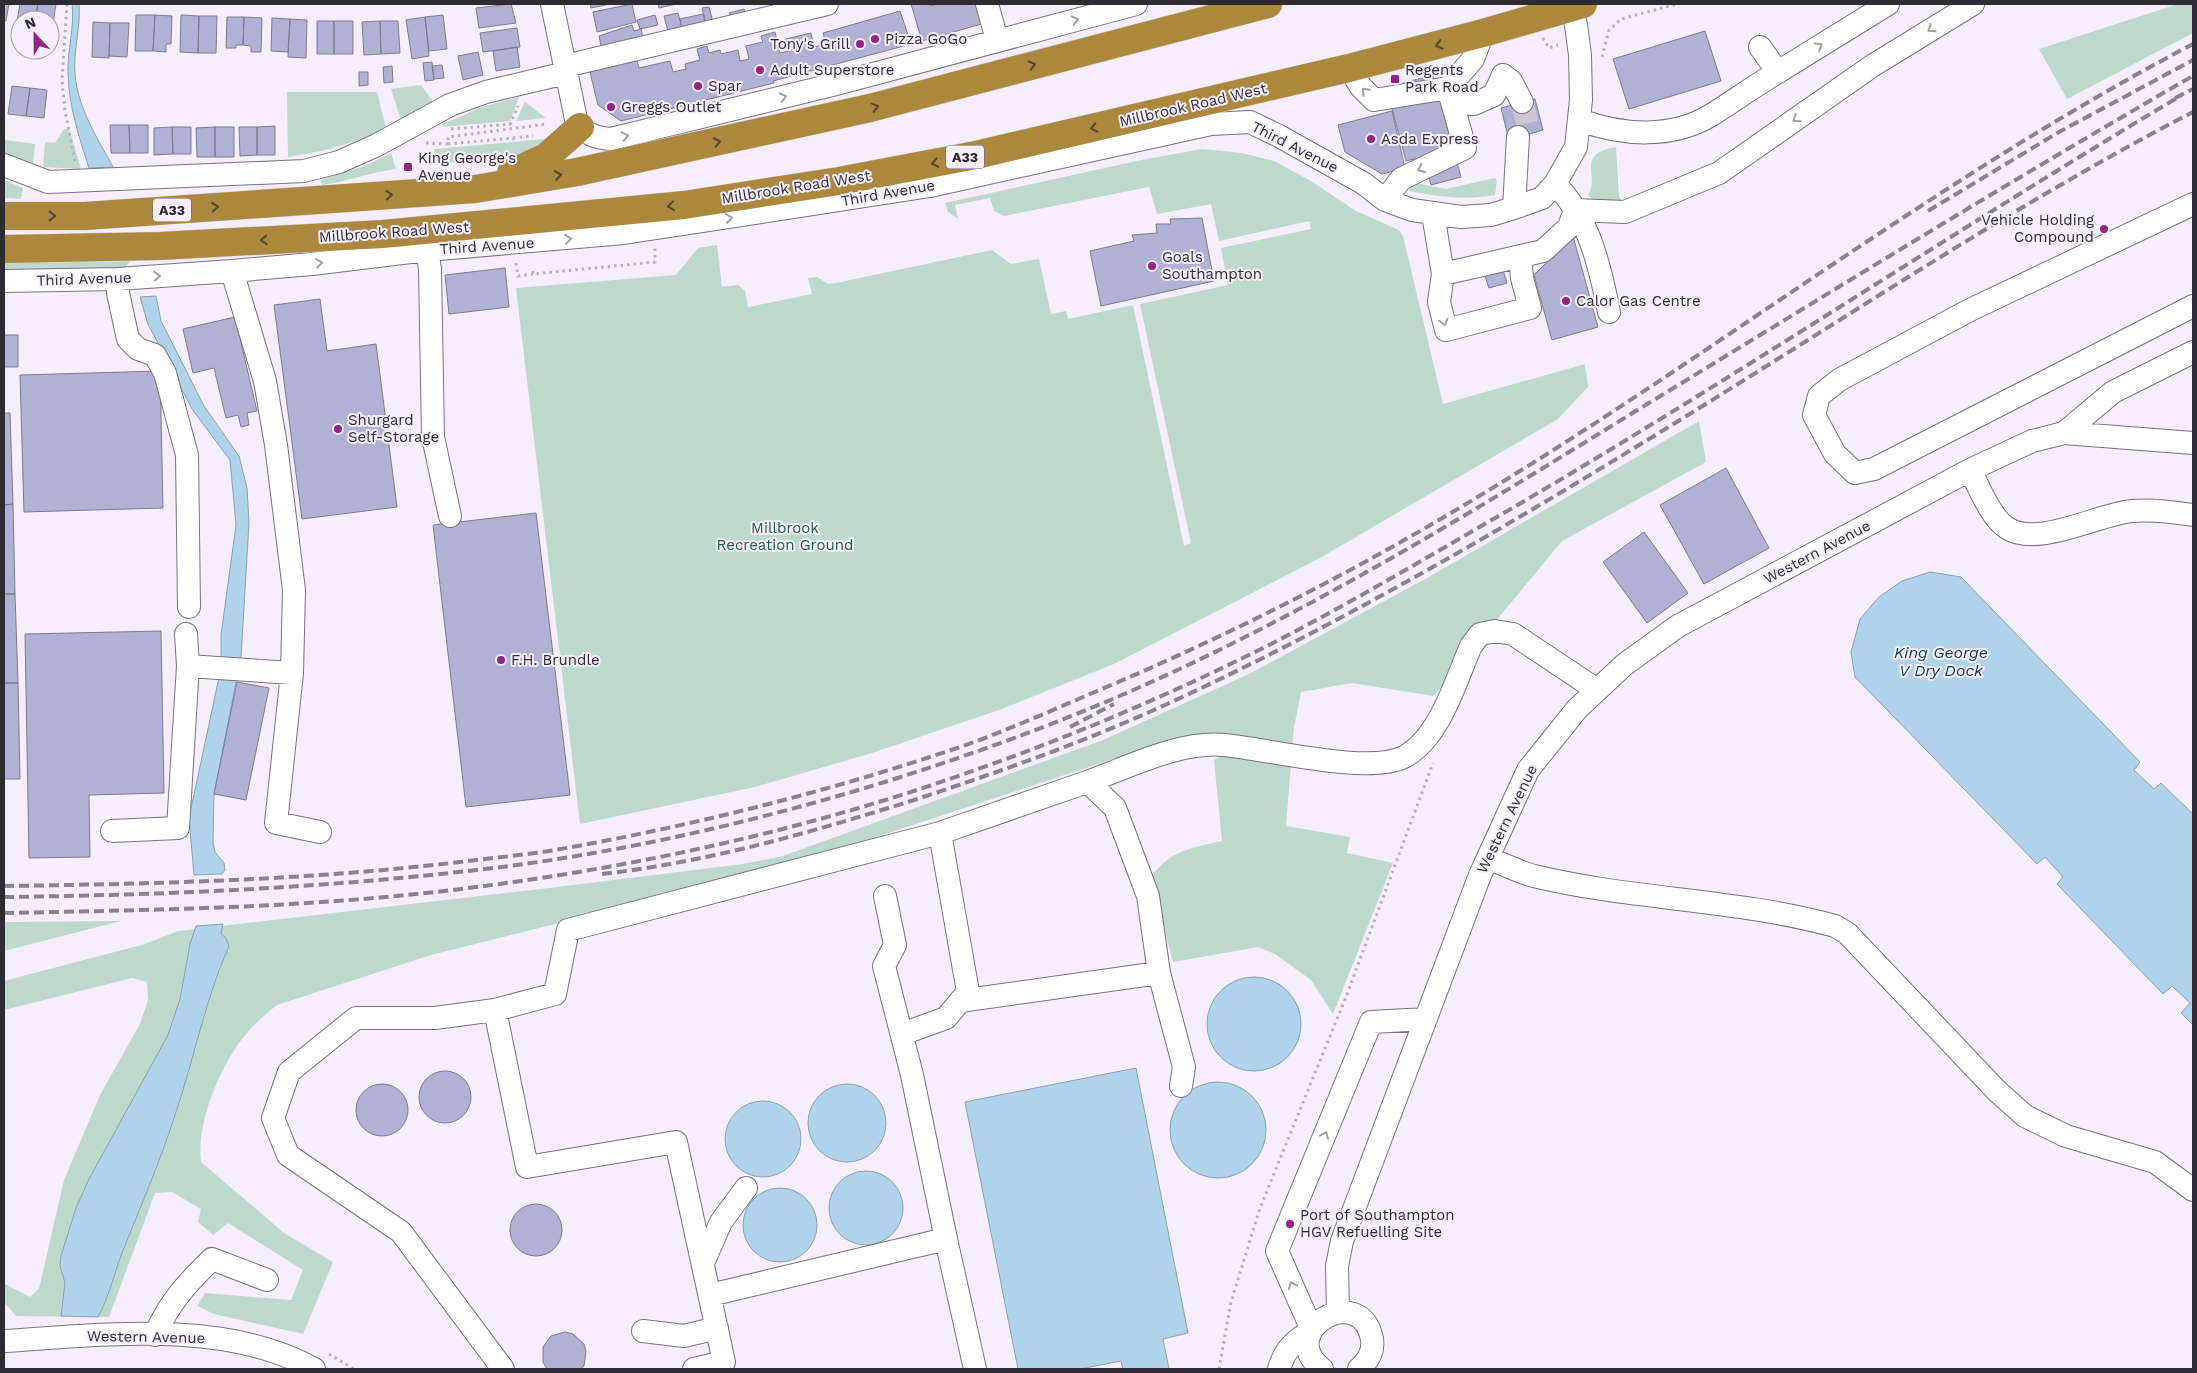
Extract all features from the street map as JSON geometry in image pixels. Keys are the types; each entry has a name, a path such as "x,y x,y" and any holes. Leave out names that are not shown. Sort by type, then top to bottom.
{"highway":[{"name":"A33","path":"4,216 85,216 475,189 577,172 870,108 1268,4"},
{"name":"Millbrook Road West","path":"4,250 160,246 383,234 684,204 839,181 976,155 1349,68 1483,33 1573,5"},
{"path":"475,189 546,157 578,123"}],"street":[{"path":"552,4 578,123 593,137 612,139 836,84 1136,4"},
{"path":"4,165 48,182 304,171 339,162 397,134 450,105 486,92 566,69 827,4"},
{"path":"986,4 997,40"},
{"path":"1580,120 1629,133 1679,128 1712,114 1888,4"},
{"path":"1575,210 1625,212 1689,184 1719,174 1872,66 1973,4"},
{"name":"Third Avenue","path":"4,281 118,279 232,271 312,264 427,250 624,233 843,201 930,186 1211,124 1237,121 1250,122 1279,136 1363,183 1385,200 1412,210 1433,214 1491,215 1542,198 1556,184 1576,146 1580,120 1580,55 1573,5"},
{"path":"1349,68 1361,87 1374,100 1448,88 1473,59 1483,33"},
{"path":"1760,46 1778,72"},
{"path":"1448,88 1465,103 1474,104 1494,95 1503,75 1511,81 1515,104"},
{"path":"1385,200 1400,179 1465,148 1448,88"},
{"path":"1514,208 1524,136"},
{"path":"1556,184 1568,196 1575,210 1580,214 1600,268 1609,312"},
{"path":"2193,204 1970,310 1840,380 1819,396 1814,415 1836,454 1854,473 1874,469 2193,306"},
{"path":"1443,274 1543,251 1569,227 1575,210"},
{"path":"1433,214 1443,274 1439,302 1446,330 1530,308 1522,278 1520,256"},
{"path":"427,250 430,269 433,437 450,516"},
{"path":"232,271 265,381 276,445 294,590 292,672 276,823 320,832"},
{"path":"118,279 118,293 128,339 138,350 155,355 165,373 187,455 188,607"},
{"path":"2064,433 2113,392 2193,352"},
{"name":"Western Avenue","path":"1338,1312 1337,1266 1342,1241 1488,858 1528,770 1577,709 1624,665 1678,626 1970,470 2032,441 2064,433 2193,443"},
{"path":"1970,470 1989,507 2006,528 2025,535 2057,531 2099,517 2133,511 2170,511 2193,515"},
{"path":"503,1369 402,1232 288,1155 273,1118 289,1072 356,1018 435,1018 495,1010 555,994 568,930 940,833 1169,752 1222,745 1362,764 1387,763 1403,757 1420,747 1433,732 1471,646 1480,634 1495,630 1513,634 1597,690"},
{"path":"112,831 178,828 188,666 186,634"},
{"path":"188,666 292,672"},
{"path":"1088,782 1115,808 1148,896 1159,973 1184,1068 1181,1086"},
{"path":"902,1034 946,1018 968,992 940,833"},
{"path":"1488,858 1532,875 1574,884 1743,908 1835,926 1847,934 1997,1091 2025,1116 2044,1128 2066,1136 2155,1162 2193,1190"},
{"path":"885,896 895,945 884,966 912,1075 975,1369"},
{"path":"960,1001 1159,973"},
{"path":"495,1010 527,1167 676,1142 725,1366 694,1369"},
{"path":"1322,1369 1312,1358 1309,1349 1312,1330 1277,1251 1371,1022 1426,1019"},
{"path":"703,1263 720,1222 746,1188"},
{"path":"710,1295 946,1239"},
{"path":"154,1335 166,1310 187,1283 212,1259 267,1280"},
{"path":"1279,1369 1283,1354 1293,1342 1312,1330 1328,1314 1338,1312 1358,1316 1370,1332 1371,1352 1367,1361 1359,1369"},
{"path":"643,1331 684,1336 717,1328"},
{"name":"Western Avenue","path":"4,1342 92,1335 154,1335 223,1339 268,1350 314,1369"}],"path":[{"path":"68,4 62,80 65,111 78,181"},
{"path":"1600,65 1609,30 1621,19 1676,4"},
{"path":"1543,40 1549,48"},
{"path":"448,144 448,137 578,123"},
{"path":"448,129 511,124"},
{"path":"397,134 406,150 425,138"},
{"path":"435,144 527,137"},
{"path":"516,261 518,276 655,262 655,244"},
{"path":"1219,1369 1232,1302 1260,1208 1346,997 1436,754"}],"green space":[{"path":"2178,4 2193,4 2193,33 2067,99 2039,49"},
{"path":"421,85 434,103 401,120 391,89"},
{"path":"287,92 377,92 386,128 338,147 288,157"},
{"path":"519,97 510,121 443,127 443,124 482,107"},
{"path":"525,102 546,118 516,121"},
{"path":"69,128 81,169 43,167 45,142 55,143 64,129"},
{"path":"556,138 537,155 435,164 434,149"},
{"path":"5,140 35,144 33,163 4,153"},
{"path":"1616,147 1619,197 1624,204 1596,202 1588,195 1592,181 1592,161 1603,150"},
{"name":"Millbrook Recreation Ground","path":"1202,149 1242,153 1274,161 1311,181 1356,211 1399,230 1403,236 1443,404 1585,364 1588,387 1558,419 1320,558 1114,664 999,710 872,753 755,787 580,824 516,288 676,275 698,248 717,245 722,287 738,285 745,291 748,307 812,294 808,278 817,277 828,284 836,283 992,250 1011,264 1039,259 1051,314 1066,311 1068,319 1133,305 1184,546 1191,543 1140,304 1228,285 1221,248 1311,229 1309,221 1219,241 1211,204 1157,214 1149,187 1004,216 994,211 990,198 955,205 958,219 948,212 945,203 1141,160"},
{"path":"391,153 396,169 331,184 322,185 321,183 322,179 365,166"},
{"path":"1495,178 1497,181 1495,195 1484,197 1442,196 1410,191 1408,189 1415,183 1446,189"},
{"path":"4,180 23,188 21,199 4,198"},
{"path":"130,261 120,276 4,278 4,263"},
{"path":"1699,421 1706,462 1562,541 1434,696 1352,683 1301,692 1294,727 1286,826 1350,837 1347,853 1393,863 1333,1014 1311,980 1275,954 1258,947 1173,962 1151,877 1166,861 1182,851 1222,841 1214,760 1227,753 1144,749 791,865 431,955 277,1005 257,1022 243,1038 231,1055 216,1084 205,1116 200,1148 201,1162 284,1233 333,1262 303,1334 214,1314 197,1306 205,1293 291,1300 303,1270 228,1223 213,1235 198,1222 201,1209 172,1192 155,1193 109,1317 16,1316 4,1302 5,1284 30,1297 39,1289 64,1180 100,1095 140,1024 148,1000 147,982 132,978 4,1010 4,981 145,944 178,931 743,864 783,856 1103,740 1249,674 1427,578"},
{"path":"121,921 4,951 4,922"}],"water":[{"path":"72,4 79,4 75,74 80,99 89,122 113,167 89,168 75,122 68,74 73,13"},
{"path":"156,296 161,321 204,406 239,456 247,488 249,523 241,657 214,794 213,843 215,852 224,863 225,870 222,874 194,875 189,818 221,668 221,635 236,525 230,460 192,409 148,324 140,297"},
{"name":"King George V Dry Dock","path":"1930,572 1961,577 2140,762 2134,770 2154,789 2161,783 2193,814 2193,1025 2181,1013 2190,1003 2172,986 2163,994 2057,884 2063,877 2045,857 2037,864 1855,677 1851,652 1860,619 1879,597 1902,581"},
{"path":"223,924 221,934 226,938 229,946 206,1008 169,1133 105,1302 98,1317 61,1316 65,1283 60,1266 61,1256 76,1208 89,1179 168,1035 180,999 190,944 196,926"},
{"path":"1254,977 1272,981 1287,991 1297,1006 1301,1024 1297,1042 1287,1057 1272,1067 1254,1071 1236,1067 1221,1057 1211,1042 1207,1024 1211,1006 1221,991 1236,981"},
{"path":"1136,1068 1188,1333 1163,1339 1169,1369 1123,1369 1121,1361 1080,1369 1018,1369 965,1102"},
{"path":"1218,1082 1236,1086 1252,1096 1262,1112 1266,1130 1262,1148 1252,1164 1236,1174 1218,1178 1200,1174 1184,1164 1174,1148 1170,1130 1174,1112 1184,1096 1200,1086"},
{"path":"847,1084 862,1087 874,1096 883,1108 886,1123 883,1138 874,1150 862,1159 847,1162 832,1159 820,1150 811,1138 808,1123 811,1108 820,1096 832,1087"},
{"path":"763,1101 777,1104 790,1112 798,1125 801,1139 798,1153 790,1166 777,1174 763,1177 749,1174 736,1166 728,1153 725,1139 728,1125 736,1112 749,1104"},
{"path":"859,1171 873,1171 887,1177 897,1187 903,1201 901,1222 887,1239 873,1245 859,1245 845,1239 835,1229 829,1215 829,1201 835,1187 845,1177"},
{"path":"780,1188 794,1191 806,1199 814,1211 817,1225 814,1239 806,1251 794,1259 780,1262 766,1259 754,1251 746,1239 743,1225 746,1211 754,1199 766,1191"}],"building":[{"path":"4,4 9,4 6,21 4,20"},
{"path":"20,4 38,4 37,10 19,10"},
{"path":"38,4 56,4 55,10 37,10"},
{"path":"511,4 516,23 479,28 476,8"},
{"path":"590,4 610,4 591,8"},
{"path":"632,4 636,22 597,32 593,12"},
{"path":"658,4 676,4 659,8"},
{"path":"911,4 930,4 930,6 938,4 979,4 985,23 922,41"},
{"path":"709,7 713,22 706,24 702,8"},
{"path":"744,9 747,19 732,23 729,13"},
{"path":"900,11 911,44 773,81 774,83 621,121 598,105 589,68 636,57 639,68 670,61 673,72 686,69 685,64 700,60 697,49 707,46 709,53 720,50 721,54 738,50 740,61 749,59 746,46 763,42 761,36 775,32 780,53 789,51 786,39 811,33 814,47 826,44 823,33"},
{"path":"678,13 683,32 669,35 664,16"},
{"path":"703,14 706,26 684,36 680,19"},
{"path":"136,15 155,15 153,51 135,51"},
{"path":"155,15 172,16 171,44 166,44 166,52 153,51"},
{"path":"181,15 199,16 198,53 180,52"},
{"path":"443,15 447,49 429,51 425,17"},
{"path":"655,15 658,25 640,29 637,20"},
{"path":"199,16 217,16 216,53 198,53"},
{"path":"227,17 244,17 243,45 236,45 236,48 226,48"},
{"path":"244,17 262,18 261,52 251,52 251,46 243,45"},
{"path":"425,17 429,56 412,59 406,20"},
{"path":"272,18 290,19 288,52 271,51"},
{"path":"290,19 307,20 306,58 288,57"},
{"path":"317,21 334,21 334,54 317,54"},
{"path":"334,21 353,21 353,54 334,54"},
{"path":"380,21 381,54 364,55 362,22"},
{"path":"380,21 398,21 400,53 381,54"},
{"path":"93,22 110,23 109,58 92,57"},
{"path":"110,23 129,23 127,57 109,56"},
{"path":"632,25 634,31 641,29 645,45 603,55 599,36"},
{"path":"517,28 520,47 483,52 480,33"},
{"path":"1705,31 1721,81 1629,109 1613,59"},
{"path":"517,47 520,67 496,71 493,51"},
{"path":"478,52 483,75 463,80 458,56"},
{"path":"432,62 434,80 425,81 423,63"},
{"path":"442,65 444,78 434,79 432,66"},
{"path":"392,66 393,82 384,83 383,67"},
{"path":"359,72 368,72 368,85 359,86"},
{"name":"Asda Express","path":"1433,75 1461,177 1431,185 1423,157 1406,161 1391,105 1407,100 1403,83"},
{"path":"12,86 30,88 26,116 8,114"},
{"path":"30,88 47,90 44,118 26,116"},
{"path":"1535,99 1543,130 1509,140 1501,108"},
{"name":"Asda Express","path":"1392,111 1405,168 1382,174 1345,152 1338,125"},
{"path":"110,125 129,125 130,153 111,153"},
{"path":"129,125 148,125 148,153 130,153"},
{"path":"275,126 275,155 257,155 257,127"},
{"path":"172,127 191,127 191,154 173,154"},
{"path":"172,127 173,154 154,155 154,128"},
{"path":"215,127 234,127 234,157 215,157"},
{"path":"215,127 215,157 197,157 196,128"},
{"path":"239,127 257,127 257,155 240,156"},
{"name":"Goals Southampton","path":"1202,218 1214,281 1101,306 1090,251 1134,241 1132,235 1157,233 1156,224 1171,224 1170,219"},
{"name":"Calor Gas Centre","path":"1573,236 1598,327 1552,340 1534,275"},
{"path":"505,268 509,307 449,314 445,275"},
{"path":"1503,270 1507,283 1489,288 1485,276"},
{"name":"Shurgard Self-Storage","path":"320,299 327,351 376,344 397,507 302,519 274,305"},
{"path":"235,317 257,411 247,413 249,425 241,427 238,415 226,418 214,368 193,373 183,329"},
{"path":"4,335 18,335 18,367 4,367"},
{"path":"160,371 163,508 24,512 20,375"},
{"path":"4,413 10,413 13,504 4,505"},
{"path":"1726,468 1769,548 1704,584 1660,505"},
{"path":"13,504 15,594 4,594 4,505"},
{"name":"F.H. Brundle","path":"536,513 570,795 466,807 433,525"},
{"path":"1644,532 1688,593 1647,623 1603,562"},
{"path":"4,594 15,594 18,683 4,683"},
{"path":"161,631 164,793 89,795 90,857 29,858 25,634"},
{"path":"237,682 269,688 246,800 214,794"},
{"path":"4,683 18,683 20,779 4,779"},
{"path":"440,1071 450,1071 464,1078 471,1092 471,1102 464,1116 450,1123 440,1123 430,1119 423,1112 419,1102 419,1092 423,1082 430,1075"},
{"path":"377,1084 387,1084 401,1091 408,1105 408,1115 401,1129 387,1136 377,1136 367,1132 360,1125 356,1115 356,1105 360,1095 367,1088"},
{"path":"531,1204 541,1204 555,1211 562,1225 562,1235 555,1249 541,1256 531,1256 521,1252 514,1245 510,1235 510,1225 514,1215 521,1208"},
{"path":"565,1332 573,1334 584,1344 586,1351 584,1366 581,1369 547,1369 543,1362 543,1347 551,1336"}],"tunnel":[{"path":"1522,102 1530,134"}],"railway":[{"path":"4,886 118,884 289,877 403,868 543,852 658,830 761,806 863,778 980,740 1191,650 1328,582 1417,533 1553,450 1914,210 2006,152 2098,96 2193,44"},
{"path":"1928,211 2059,132 2193,60"},
{"path":"4,897 197,892 325,884 453,873 592,853 745,821 822,801 972,753 1045,726 1115,698 1183,667 1317,600 1447,526 1984,199 2193,76"},
{"path":"2175,98 2193,89"},
{"path":"4,913 279,905 444,891 580,872 647,860 781,829 913,791 1014,756 1087,728 1193,682 1263,648 1368,592 1651,425 2182,95"},
{"path":"602,874 642,869 721,854 799,834 914,800 1104,732 1232,673 1365,604 1496,531 1688,415 2001,220 2193,112"},
{"path":"1070,727 1114,704"}],"place":[{"name":"Pizza GoGo","path":"875,39"},
{"name":"Tony's Grill","path":"860,44"},
{"name":"Adult Superstore","path":"760,70"},
{"name":"Regents Park Road","path":"1395,79"},
{"name":"Spar","path":"698,86"},
{"name":"Greggs Outlet","path":"611,107"},
{"name":"Asda Express","path":"1371,139"},
{"name":"King George's Avenue","path":"408,167"},
{"name":"Vehicle Holding Compound","path":"2104,229"},
{"name":"Goals Southampton","path":"1152,266"},
{"name":"Calor Gas Centre","path":"1566,301"},
{"name":"Shurgard Self-Storage","path":"338,429"},
{"name":"F.H. Brundle","path":"501,660"},
{"name":"Port of Southampton HGV Refuelling Site","path":"1290,1224"}]}
